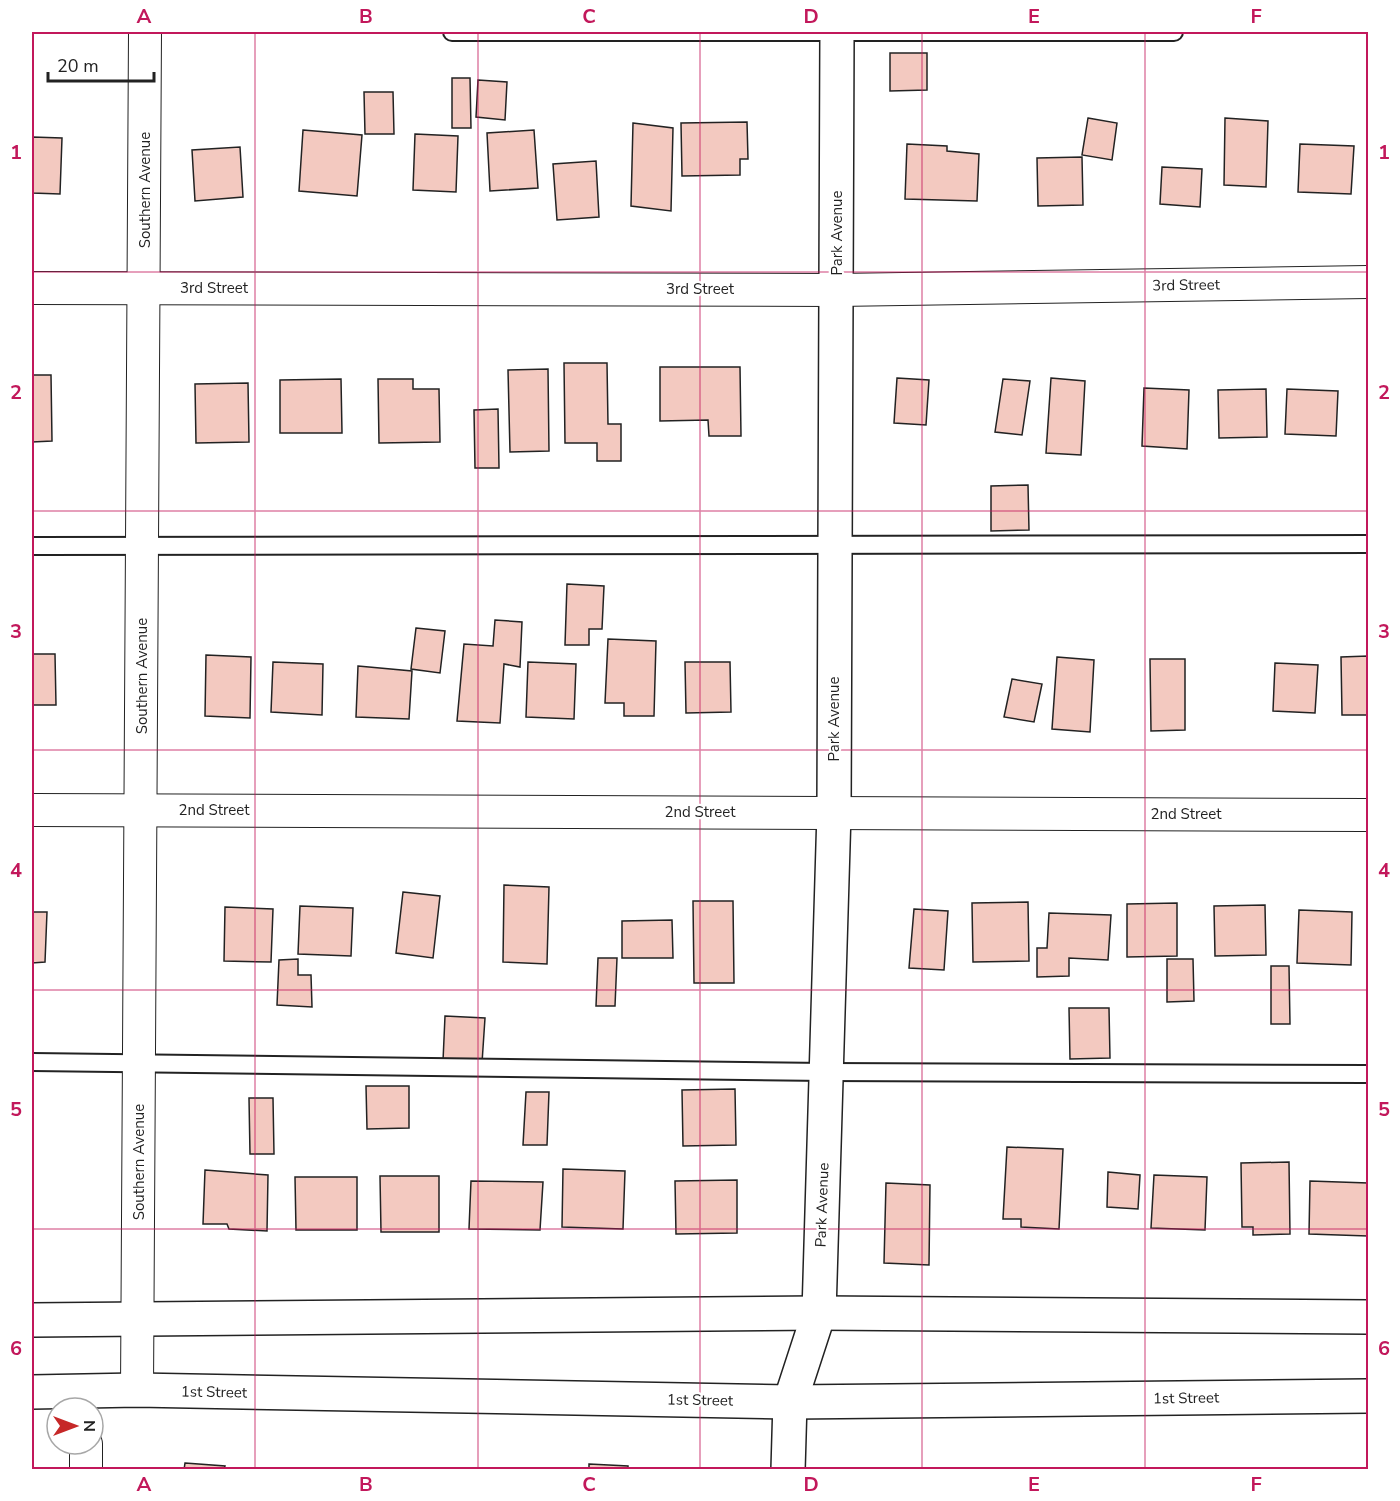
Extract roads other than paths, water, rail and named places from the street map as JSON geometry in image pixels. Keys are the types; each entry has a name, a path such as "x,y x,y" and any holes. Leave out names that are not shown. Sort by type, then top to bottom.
{"main road":[{"name":"Park Avenue","path":"788,1470 790,1402 819,1313 834,812 837,32"},
{"path":"32,1320 138,1321 819,1313 1368,1317"},
{"name":"1st Street","path":"105,1396 137,1390 790,1402 1368,1396"},
{"name":"1st Street","path":"32,1392 58,1396"}],"street":[{"name":"Southern Avenue","path":"137,1390 145,32"},
{"name":"3rd Street","path":"32,288 837,290 1368,282"},
{"name":"2nd Street","path":"32,810 1368,815"}],"lane":[{"path":"452,32 1174,32"},
{"path":"32,546 835,547 1368,544"},
{"path":"32,1062 826,1072 1368,1074"}]}
